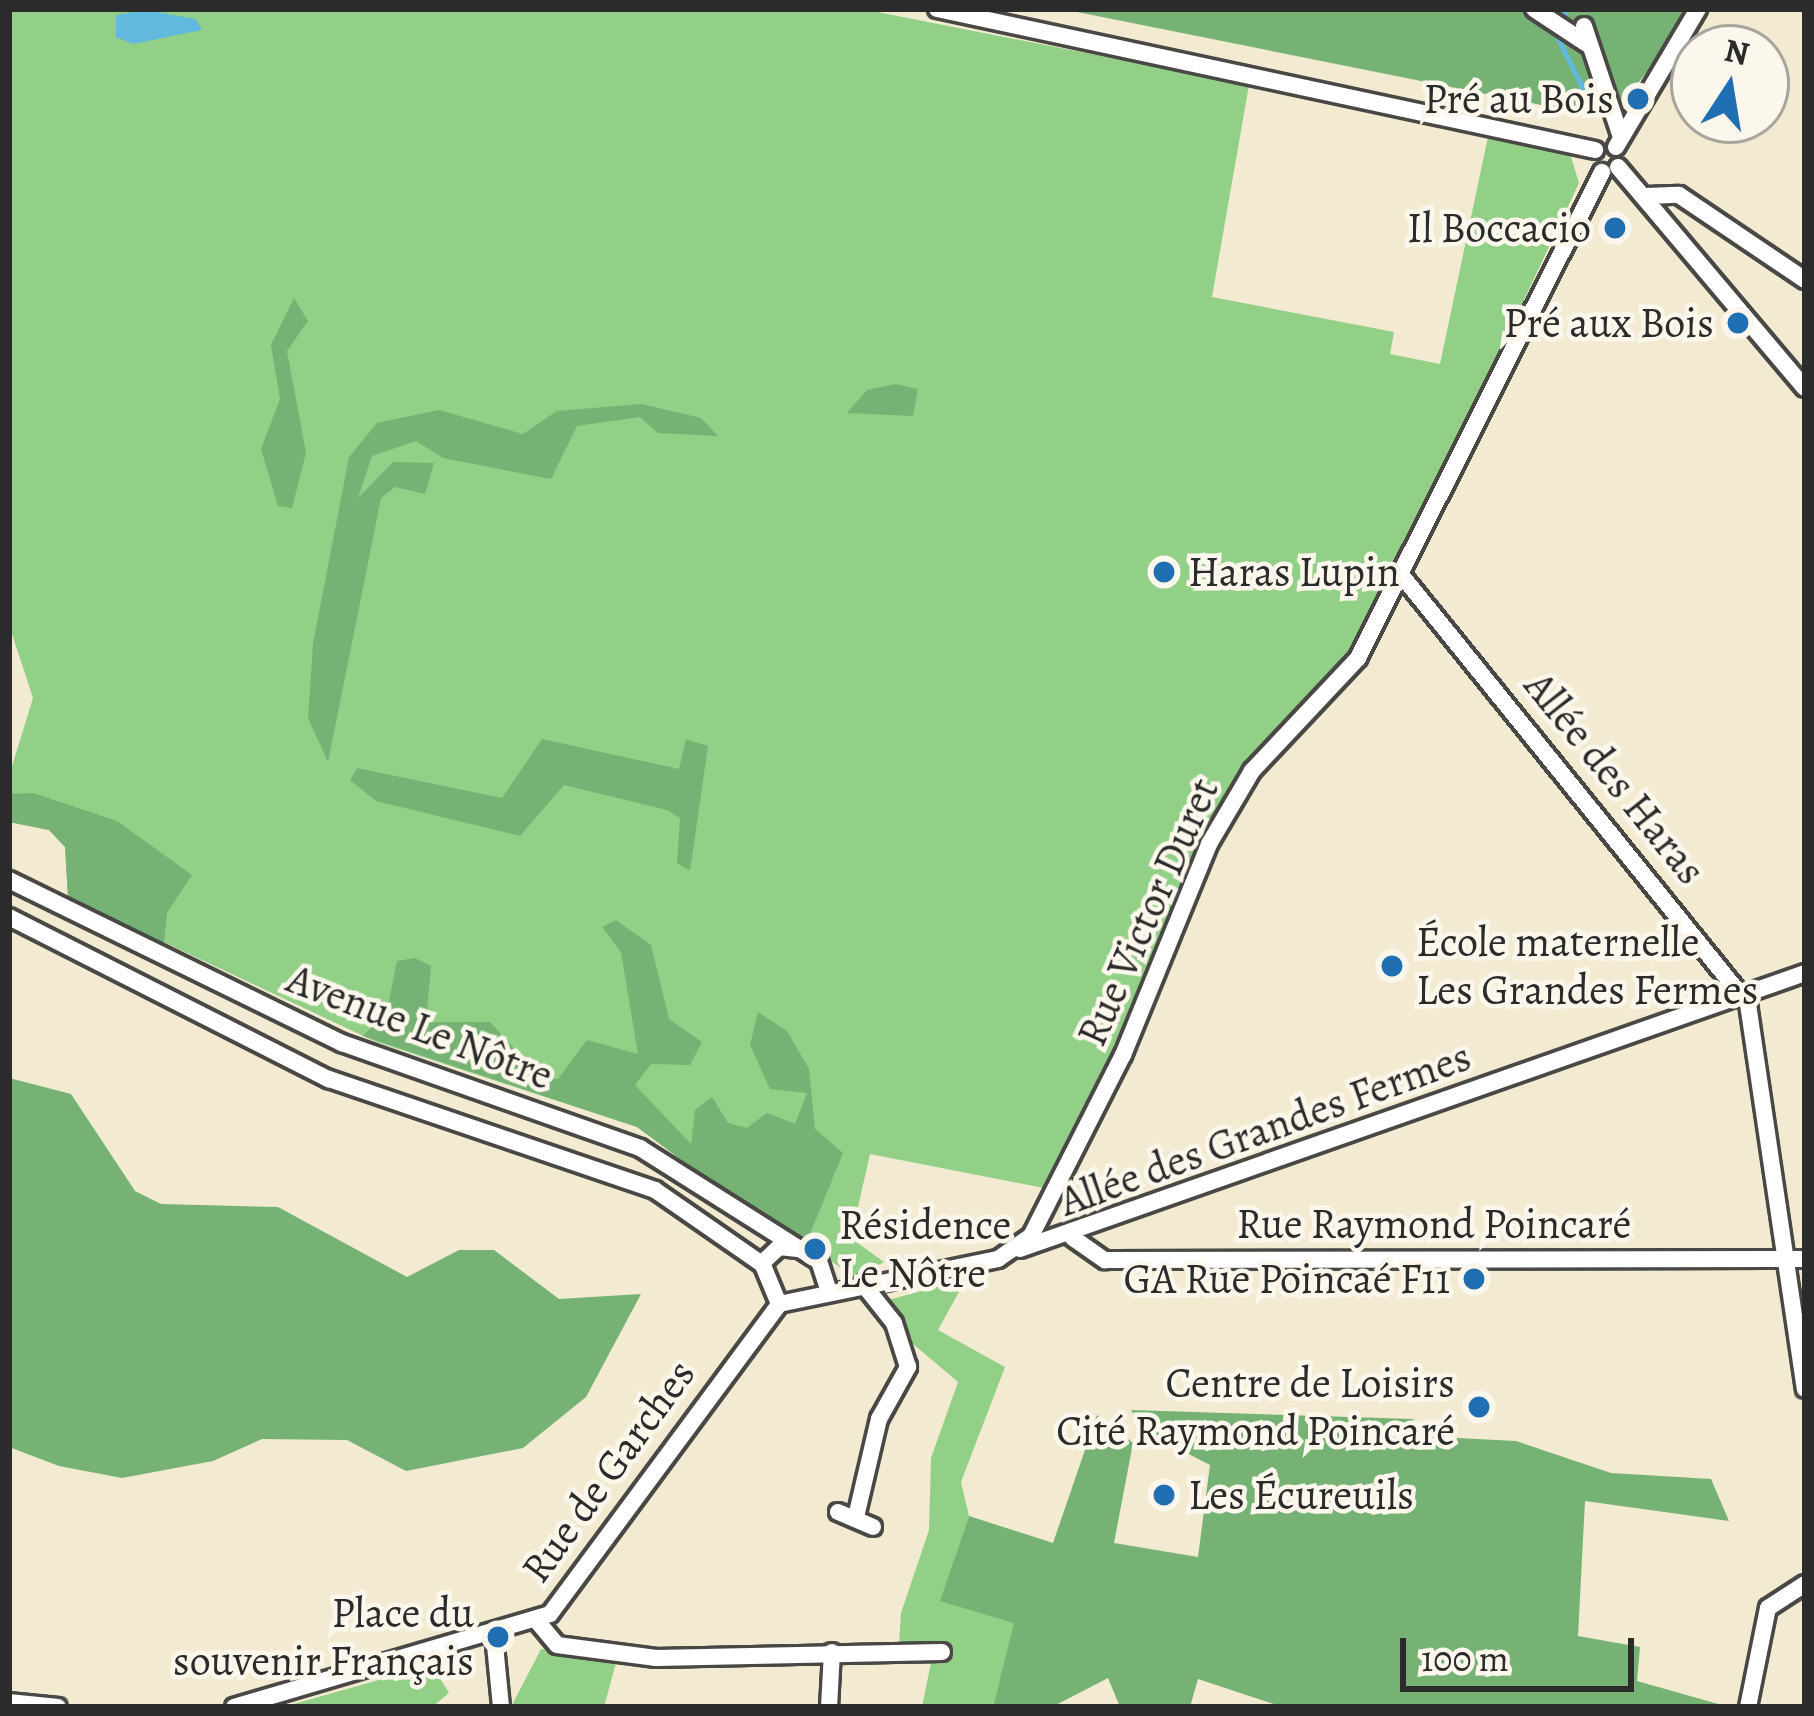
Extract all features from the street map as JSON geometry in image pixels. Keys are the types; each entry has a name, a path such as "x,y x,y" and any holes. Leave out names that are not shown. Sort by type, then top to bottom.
{"street":[{"path":"937,9 1595,150 1618,142"},
{"path":"1534,9 1585,35 1618,142"},
{"path":"1610,169 1618,142 1698,9"},
{"path":"1595,150 1610,169 1646,196 1805,388"},
{"name":"Rue Victor Duret","path":"1018,1251 1124,1055 1231,805 1358,658 1610,169"},
{"path":"1646,196 1679,195 1805,280"},
{"name":"Allée des Haras","path":"1403,577 1741,994 1796,1259 1805,1389"},
{"name":"Avenue Le Nôtre","path":"9,880 342,1042 640,1148 819,1261 828,1289"},
{"name":"Avenue Le Nôtre","path":"9,917 329,1079 655,1190 762,1264"},
{"name":"Allée des Grandes Fermes","path":"1018,1251 1073,1238 1805,973"},
{"name":"Rue Raymond Poincaré","path":"1073,1238 1087,1257 1125,1260 1796,1259"},
{"path":"799,1249 779,1247 762,1264 779,1304 828,1289 1018,1251"},
{"path":"862,1285 894,1323 908,1366 879,1419 847,1514 873,1527"},
{"name":"Rue de Garches","path":"233,1707 537,1621 568,1595 779,1304"},
{"path":"1748,1707 1768,1608 1805,1584"},
{"path":"537,1621 557,1645 643,1657 943,1652"},
{"path":"494,1635 501,1707"},
{"path":"829,1707 832,1652"},
{"path":"9,1702 58,1707"}],"green space":[{"path":"9,9 862,9 1249,85 1212,297 1394,332 1390,354 1440,364 1489,132 1569,150 1579,183 1380,606 1339,673 1213,817 1129,1034 1052,1178 1044,1188 870,1154 851,1238 884,1262 854,1277 637,1127 374,1041 68,897 65,847 49,830 9,822 9,776 33,698 9,625"},
{"path":"1062,9 1694,9 1683,24 1670,24 1670,41 1611,119"},
{"path":"294,298 308,321 287,351 306,453 292,508 278,506 261,449 280,399 271,345"},
{"path":"896,384 918,389 913,416 847,413 867,390"},
{"path":"641,404 701,418 718,436 658,433 640,417 577,426 551,479 443,458 416,441 372,456 358,498 393,462 434,463 425,494 395,487 381,498 328,762 308,718 313,644 349,457 377,423 439,410 523,434 557,411"},
{"path":"542,739 679,769 686,739 708,746 690,871 677,863 680,818 667,810 564,785 520,836 376,801 350,780 357,768 502,798"},
{"path":"33,793 117,821 192,875 167,913 164,943 68,897 65,847 49,830 9,822 9,794"},
{"path":"616,920 651,945 669,1019 702,1042 690,1065 651,1064 635,1085 691,1144 695,1110 712,1097 728,1123 747,1128 767,1113 795,1124 807,1093 770,1089 750,1045 758,1012 787,1031 809,1069 815,1129 843,1153 803,1251 637,1127 363,1036 387,1011 397,961 415,958 431,966 426,1022 490,1022 542,1079 558,1079 587,1040 638,1054 621,952 602,927"},
{"path":"9,1078 71,1094 135,1191 161,1204 278,1207 407,1277 459,1250 494,1250 559,1299 641,1294 586,1397 523,1448 406,1471 347,1440 262,1439 213,1461 122,1478 59,1466 9,1447"},
{"path":"966,1279 938,1330 1005,1367 961,1482 969,1516 941,1600 1015,1623 993,1707 922,1707 934,1648 899,1645 901,1613 929,1530 931,1458 958,1382 906,1338 888,1300"},
{"path":"1131,1410 1413,1419 1418,1436 1516,1441 1611,1473 1711,1479 1729,1521 1585,1501 1578,1636 1640,1647 1637,1681 1729,1707 1283,1707 1198,1679 1190,1707 1120,1707 1108,1678 1052,1707 993,1707 1014,1623 940,1601 969,1516 1053,1543 1097,1415 1133,1443 1114,1543 1198,1557 1210,1465 1144,1431"},
{"path":"541,1649 617,1659 604,1707 511,1707"},
{"path":"432,1665 449,1693 432,1707 283,1707"}],"water":[{"path":"145,10 196,19 202,30 133,44 116,37 116,15"}],"waterway":[{"path":"1560,22 1567,9"},
{"path":"1555,32 1586,94"}],"place":[{"name":"Pré au Bois","path":"1638,99"},
{"name":"Il Boccacio","path":"1615,228"},
{"name":"Pré aux Bois","path":"1738,323"},
{"name":"Haras Lupin","path":"1164,572"},
{"name":"École maternelle Les Grandes Fermes","path":"1392,966"},
{"name":"Résidence Le Nôtre","path":"815,1249"},
{"name":"GA Rue Poincaé F11","path":"1474,1279"},
{"name":"Centre de Loisirs Cité Raymond Poincaré","path":"1479,1407"},
{"name":"Les Écureuils","path":"1164,1495"},
{"name":"Place du souvenir Français","path":"498,1637"}]}
